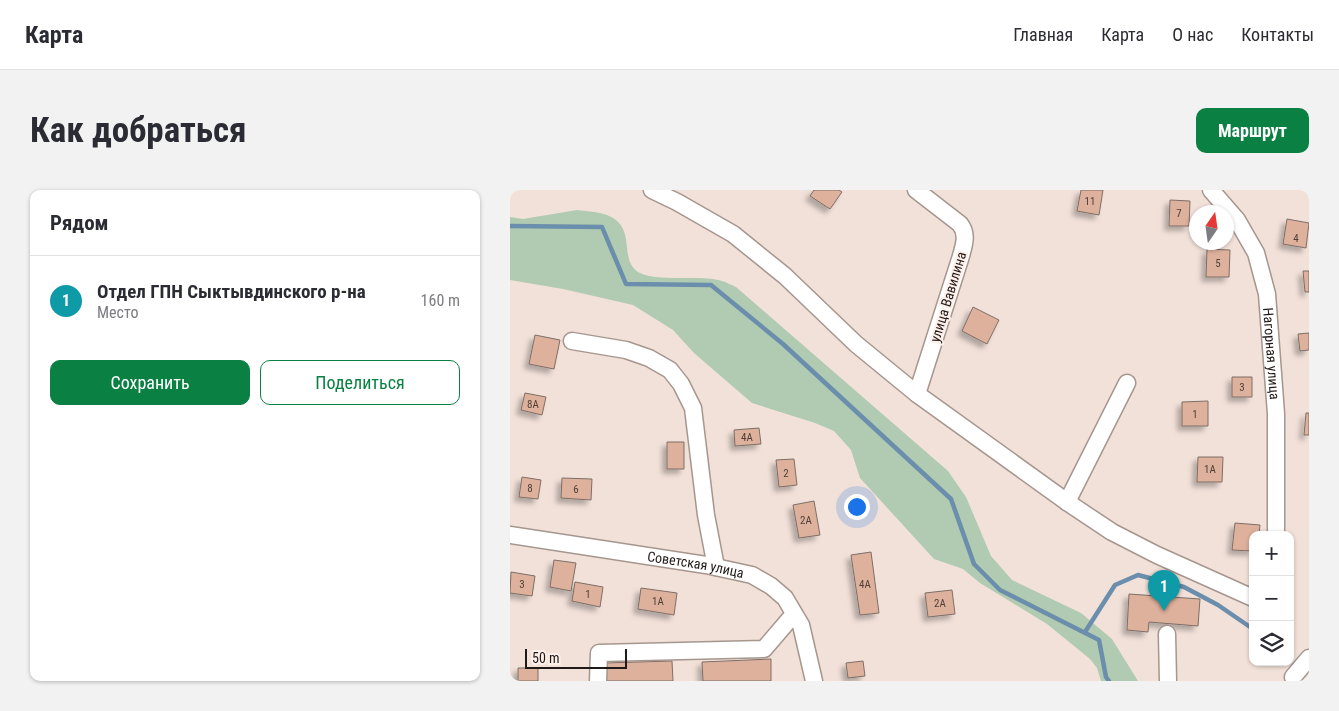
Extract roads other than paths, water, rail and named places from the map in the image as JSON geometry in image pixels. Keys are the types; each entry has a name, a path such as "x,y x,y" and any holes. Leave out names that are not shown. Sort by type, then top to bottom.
{"street":[{"path":"652,190 678,202 732,234 785,276 856,344 917,394 1067,502 1112,532 1157,555 1249,596"},
{"name":"улица Вавилина","path":"916,190 960,224 964,229 965,240 962,256 917,394"},
{"name":"Нагорная улица","path":"1210,190 1237,220 1256,253 1267,294 1276,414 1276,531"},
{"path":"572,341 626,350 649,358 670,370 681,384 693,408 706,515 716,567"},
{"path":"1067,502 1127,383"},
{"name":"Советская улица","path":"510,535 716,567 752,575 771,586 784,598 801,625 814,681"},
{"path":"598,681 599,653 764,649 794,614"},
{"path":"1167,634 1168,681"},
{"path":"1292,673 1309,658"}],"waterway":[{"path":"510,226 602,227 626,284 711,285 783,344 951,499 974,564 1000,590 1099,640 1106,677 1109,681"},
{"path":"1085,632 1115,585 1138,575 1184,587 1218,605 1249,626"}],"place":[{"name":"Отдел ГПН Сыктывдинского р-на","path":"1164,611"}]}
